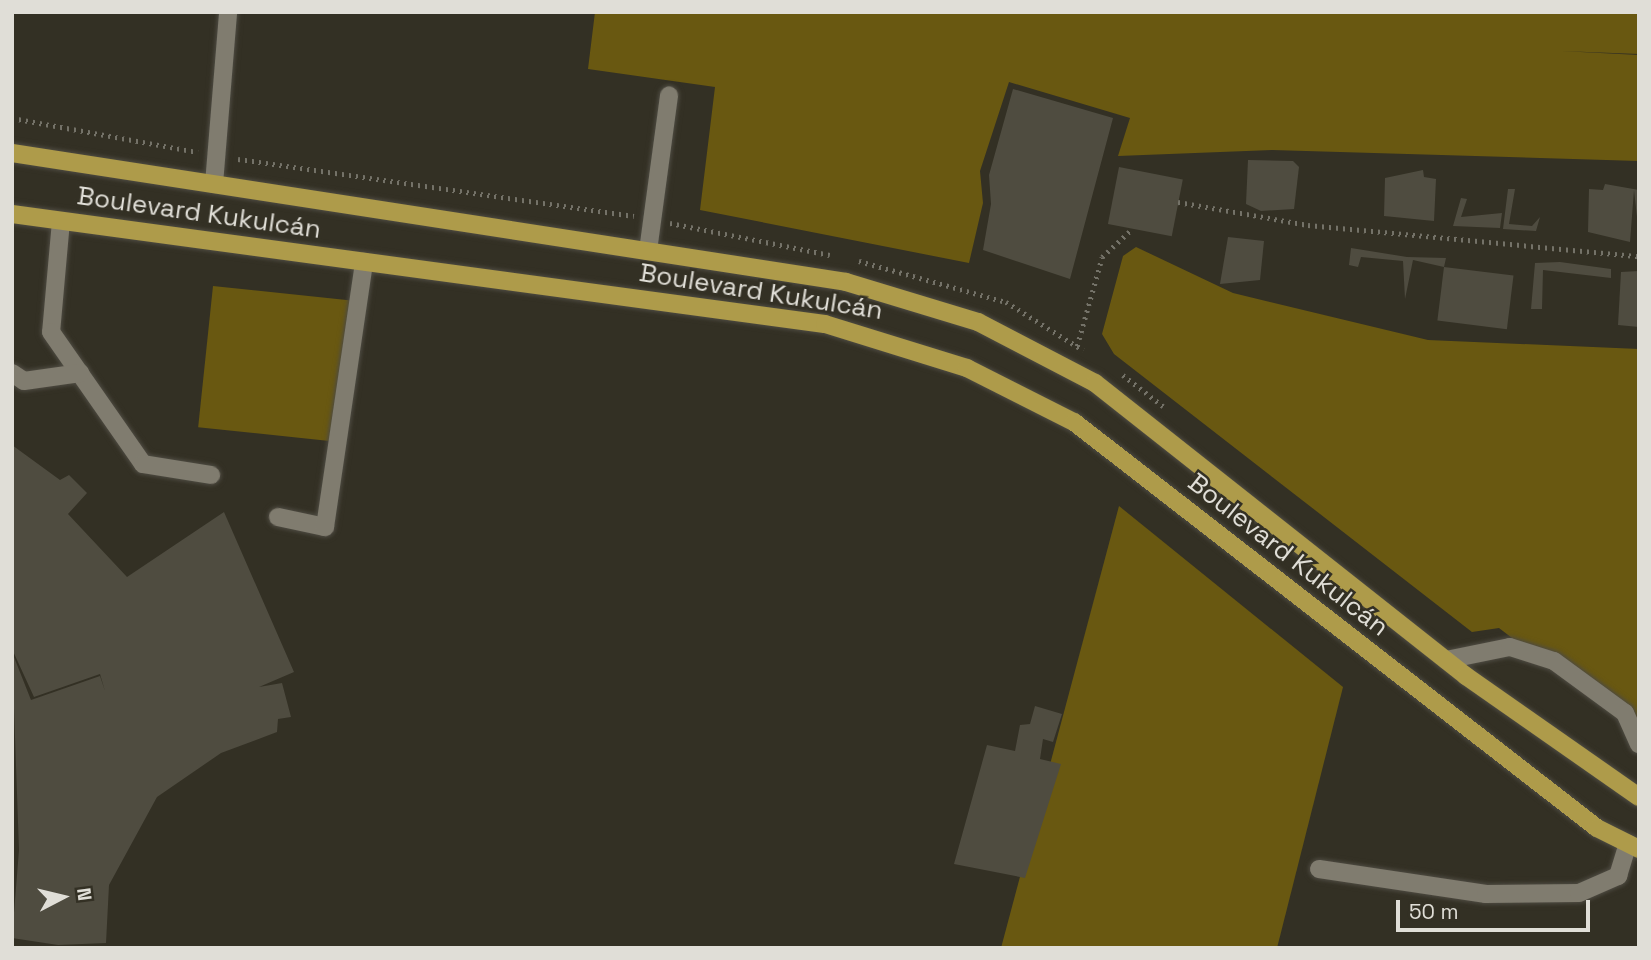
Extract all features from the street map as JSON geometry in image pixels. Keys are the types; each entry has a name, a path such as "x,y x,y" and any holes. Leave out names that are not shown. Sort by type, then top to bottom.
{"main road":[{"name":"Boulevard Kukulcán","path":"12,153 846,282 978,322 1096,383 1446,660 1639,797"},
{"name":"Boulevard Kukulcán","path":"12,214 825,324 967,368 1074,422 1597,828 1633,846"}],"lane":[{"path":"214,184 228,12"},
{"path":"648,251 669,94"},
{"path":"61,221 51,332 143,464 211,475"},
{"path":"278,517 325,527 365,262"},
{"path":"12,373 24,381 80,373"},
{"path":"1446,660 1510,647 1554,661 1625,713 1639,744"},
{"path":"1320,869 1486,894 1578,893 1618,876 1633,846"}],"path":[{"path":"1178,202 1308,225 1639,256"},
{"path":"1077,346 1102,257 1132,229"}],"shaded area":[{"path":"595,12 1639,12 1639,54 1561,51 1639,55 1639,161 1272,150 1118,156 1130,118 1009,82 980,171 983,203 969,263 700,210 715,87 588,69"},
{"path":"1136,247 1233,293 1428,340 1639,349 1639,735 1499,628 1472,632 1114,354 1102,334 1123,256"},
{"path":"213,286 351,301 336,442 198,427"},
{"path":"1119,506 1343,687 1277,948 1001,948"}],"building":[{"path":"1013,89 1113,118 1070,279 983,250 991,204 989,175"},
{"path":"1248,160 1293,161 1299,167 1294,209 1261,211 1246,204"},
{"path":"1119,167 1183,179 1172,236 1108,224"},
{"path":"1423,170 1424,177 1436,179 1434,221 1384,216 1385,178"},
{"path":"1605,184 1639,190 1639,235 1634,190 1630,242 1588,232 1589,189 1603,190"},
{"path":"1508,189 1515,189 1509,224 1532,226 1540,217 1536,231 1503,229"},
{"path":"1461,198 1467,199 1461,217 1502,213 1500,228 1453,226"},
{"path":"1228,237 1264,241 1260,280 1220,284"},
{"path":"1351,248 1407,257 1446,258 1444,267 1413,260 1405,299 1403,261 1361,257 1358,267 1349,265"},
{"path":"1560,262 1611,269 1611,278 1543,270 1542,309 1531,309 1535,263"},
{"path":"1444,267 1513,276 1507,329 1437,321"},
{"path":"1639,271 1639,327 1618,325 1621,272"},
{"path":"12,445 60,480 69,475 87,493 68,514 127,577 224,512 294,672 259,687 282,683 291,717 278,719 277,732 221,753 157,797 109,885 106,943 58,945 12,938 19,850 12,652 31,700 100,676 105,691 100,674 34,697 12,649"},
{"path":"1035,706 1062,714 1053,742 1043,739 1040,759 1061,764 1025,878 954,864 987,745 1015,751 1020,725 1030,724"}]}
